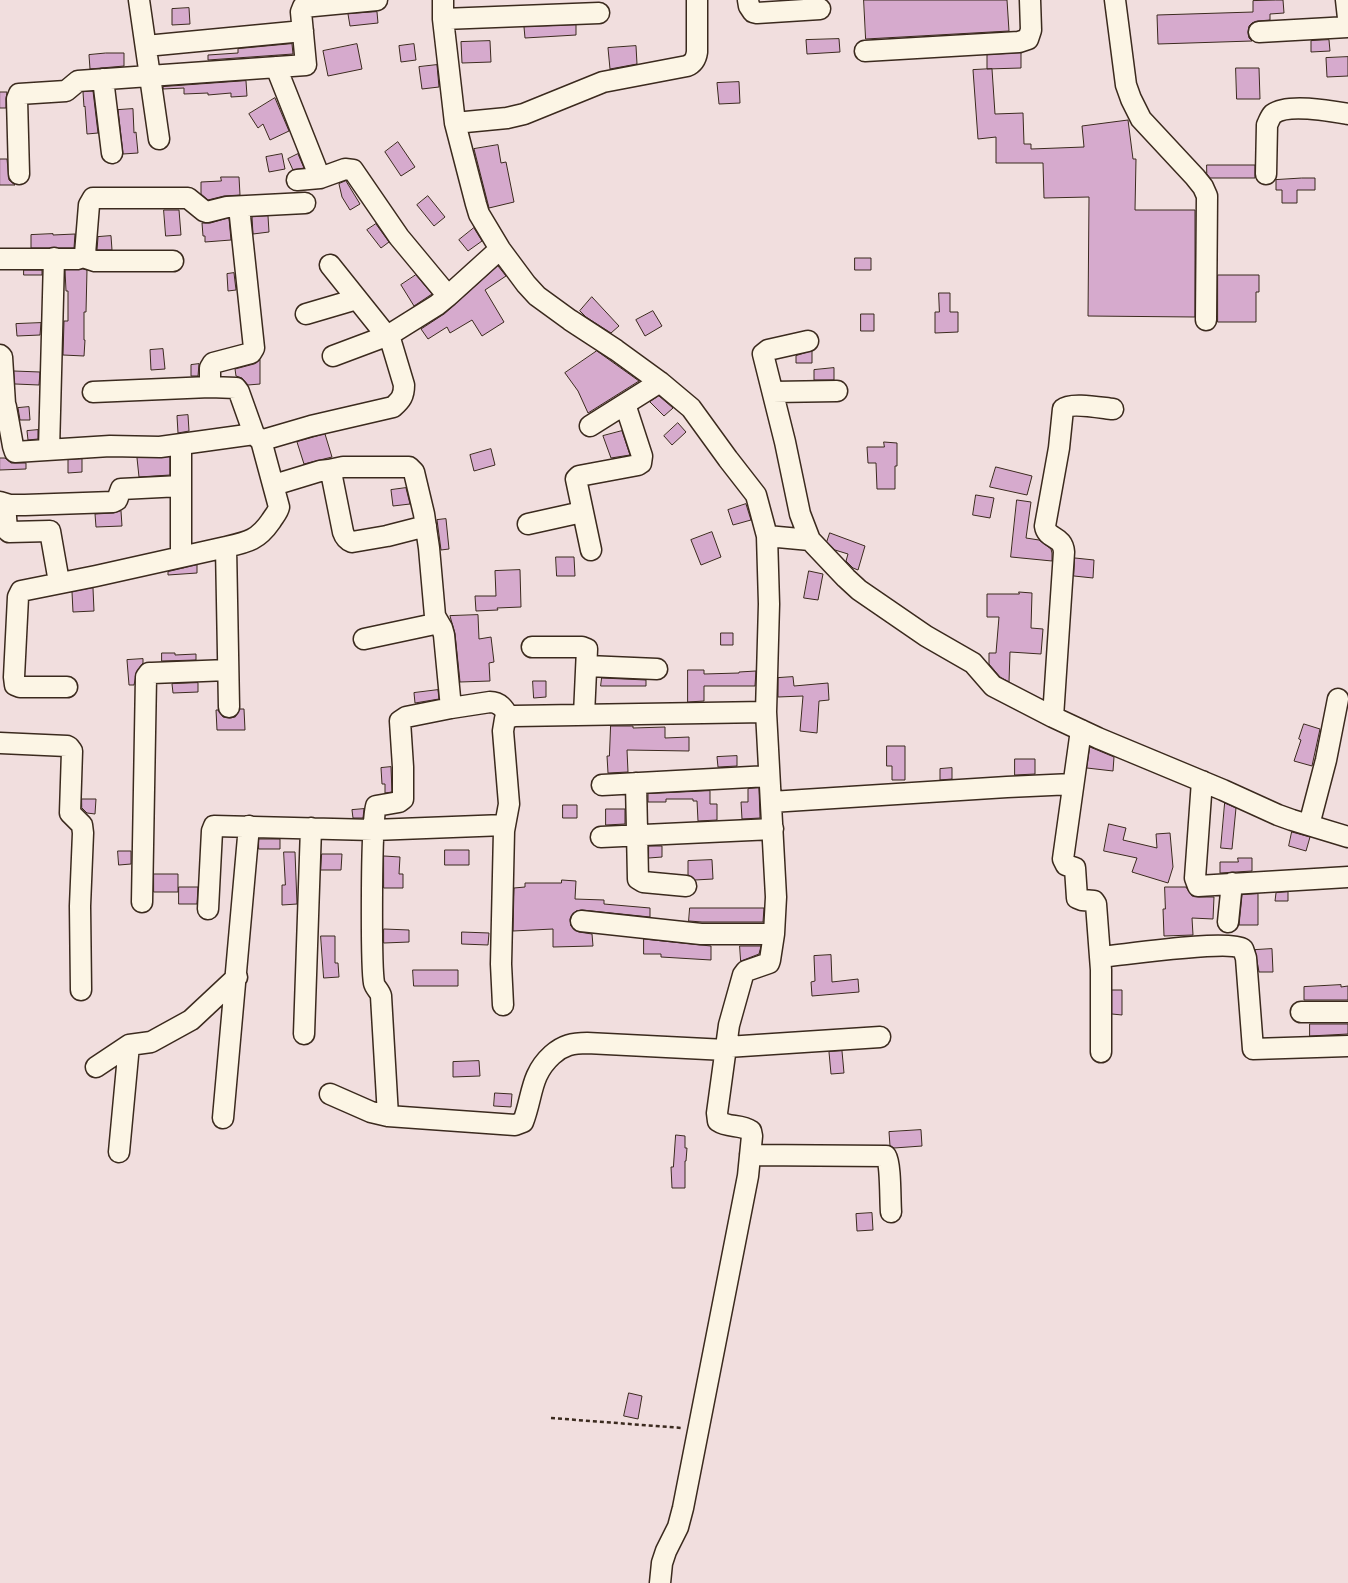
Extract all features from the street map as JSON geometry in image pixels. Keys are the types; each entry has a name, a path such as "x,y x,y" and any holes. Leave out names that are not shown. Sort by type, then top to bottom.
{"street":[{"path":"139,0 159,139"},
{"path":"19,174 16,99 18,95 66,91 78,80 306,65 301,12 304,3 377,0"},
{"path":"455,123 507,118 524,114 603,82 687,66 693,63 697,52 697,0"},
{"path":"748,0 749,6 753,12 820,9"},
{"path":"865,51 1019,42 1028,39 1032,30 1030,0"},
{"path":"1115,0 1126,84 1131,99 1141,119 1195,177 1203,187 1206,196 1206,320"},
{"path":"1346,0 1348,18"},
{"path":"599,13 443,10 455,123 479,214 500,249 526,284 537,296 660,382 691,408 728,459 752,488 756,495 767,536 769,604 766,712 776,897 774,934 769,964 746,971 743,975 729,1025 718,1121 723,1124 747,1128 751,1131 752,1136 748,1176 683,1508 678,1527 666,1551 662,1563 660,1583"},
{"path":"1259,32 1348,26"},
{"path":"146,46 303,31"},
{"path":"276,67 320,178"},
{"path":"103,79 112,153"},
{"path":"1266,174 1267,125 1269,118 1274,114 1290,109 1320,109 1348,114"},
{"path":"297,180 320,178 345,169 353,170 399,237 448,296"},
{"path":"84,257 89,205 93,198 188,198 207,212 227,208 304,203"},
{"path":"210,387 210,368 213,363 251,353 254,348 239,207"},
{"path":"334,356 387,335 448,296 500,249"},
{"path":"0,259 84,257 95,261 173,261"},
{"path":"49,450 54,258"},
{"path":"0,355 2,357 3,403 14,451 17,452 110,446 148,447 258,438 264,439 311,426 393,407 400,401 404,393 404,386 387,335 330,265"},
{"path":"306,314 357,299"},
{"path":"808,341 768,350 763,354 786,442 800,514 810,540 859,590 926,636 973,663 993,686 1053,717 1292,820 1348,837"},
{"path":"590,426 660,382"},
{"path":"67,687 16,686 7,678 19,593 23,589 96,576 245,543 255,539 263,532 279,509 278,498 258,438 238,389 231,387 210,387 93,392"},
{"path":"773,392 837,391"},
{"path":"591,550 575,483 577,477 638,465 641,463 642,456 625,404"},
{"path":"1053,717 1064,552 1062,544 1046,532 1045,526 1060,448 1064,409 1068,406 1075,405 1113,409"},
{"path":"181,445 181,557"},
{"path":"274,485 320,471 343,468 409,467 414,472 426,526 435,616 444,635 451,708"},
{"path":"328,470 332,477 343,532 348,541 360,542 426,526"},
{"path":"59,582 50,531 9,532 7,530 2,503 25,505 113,502 117,500 121,489 181,486"},
{"path":"528,524 582,512"},
{"path":"767,536 810,540"},
{"path":"226,547 229,707"},
{"path":"364,639 439,623"},
{"path":"532,647 585,647 588,652 584,715"},
{"path":"587,666 657,669"},
{"path":"142,902 146,677 152,673 228,670"},
{"path":"1309,825 1326,760 1338,699"},
{"path":"388,1116 382,996 375,986 374,979 372,920 373,830 374,811 376,806 399,802 403,799 404,766 400,721 406,717 451,708 496,702 509,717"},
{"path":"503,1005 501,964 505,825 509,804 503,731 505,719 509,717 766,712"},
{"path":"1081,730 1063,860 1066,865 1075,868 1078,898 1095,902 1100,957 1101,1052"},
{"path":"0,744 67,746 72,752 70,813 82,824 83,833 80,906 81,990"},
{"path":"602,786 769,776"},
{"path":"1202,781 1194,878 1198,886 1348,877"},
{"path":"636,784 638,879 643,882 686,886"},
{"path":"771,802 1073,784"},
{"path":"208,909 212,828 214,826 373,830 505,825"},
{"path":"223,1118 249,826"},
{"path":"304,1034 311,828"},
{"path":"601,837 773,829"},
{"path":"1228,922 1232,883"},
{"path":"581,921 701,934 774,934"},
{"path":"1100,957 1192,947 1240,947 1243,949 1246,958 1253,1049 1348,1046"},
{"path":"96,1067 129,1046 150,1042 191,1020 236,977"},
{"path":"1301,1012 1348,1012"},
{"path":"330,1094 371,1112 388,1116 520,1125 524,1118 537,1072 544,1062 566,1045 576,1043 727,1048 880,1037"},
{"path":"118,1152 129,1046"},
{"path":"750,1155 886,1156 888,1164 891,1212"}],"path":[{"path":"551,1418 698,1430"}],"building":[{"path":"864,0 1007,0 1009,31 866,39"},
{"path":"1283,0 1284,13 1270,14 1270,20 1258,21 1249,26 1249,38 1252,41 1158,44 1157,15 1253,12 1253,1"},
{"path":"189,8 190,24 172,25 172,9"},
{"path":"377,12 378,23 350,26 348,14"},
{"path":"576,25 576,35 525,38 524,27"},
{"path":"839,39 840,52 807,54 806,40"},
{"path":"1329,40 1330,51 1311,52 1311,41"},
{"path":"490,41 491,62 462,63 461,42"},
{"path":"292,44 293,54 208,60 208,55 238,53 238,49"},
{"path":"357,44 362,69 328,76 323,51"},
{"path":"414,44 416,60 401,62 399,46"},
{"path":"636,46 637,64 610,69 608,48"},
{"path":"124,53 124,66 90,69 89,55"},
{"path":"1021,53 1021,68 987,69 987,55"},
{"path":"1348,57 1348,76 1327,77 1326,58"},
{"path":"437,65 439,87 422,89 419,67"},
{"path":"1236,68 1259,68 1260,99 1237,99"},
{"path":"992,69 995,114 1023,113 1024,144 1031,144 1031,149 1084,147 1082,126 1128,120 1133,159 1136,159 1135,210 1195,210 1195,317 1088,316 1089,197 1044,198 1043,163 996,163 996,137 978,139 973,70"},
{"path":"246,81 247,96 231,97 231,93 208,95 208,93 184,94 184,88 163,89 163,87"},
{"path":"739,82 740,103 719,104 717,83"},
{"path":"93,91 98,133 87,134 83,92"},
{"path":"0,92 7,92 6,108 0,108"},
{"path":"275,98 289,131 270,140 263,124 258,128 249,114"},
{"path":"133,109 134,133 136,132 138,153 123,154 118,110"},
{"path":"398,142 415,167 401,176 385,152"},
{"path":"498,145 501,163 506,162 514,202 489,208 474,149"},
{"path":"282,154 285,169 269,172 266,157"},
{"path":"298,154 304,168 293,170 288,159"},
{"path":"0,159 7,159 9,180 15,185 0,185"},
{"path":"1207,165 1255,165 1255,178 1210,178 1207,174"},
{"path":"221,177 239,177 240,195 224,196 208,200 201,194 201,182 221,181"},
{"path":"1315,178 1315,190 1297,190 1297,203 1282,203 1282,190 1276,190 1276,180"},
{"path":"346,181 360,204 350,210 342,197 339,184"},
{"path":"428,196 445,217 434,226 417,205"},
{"path":"164,210 179,210 181,235 166,236"},
{"path":"268,216 269,232 253,234 252,217"},
{"path":"229,218 231,240 205,242 202,223 210,223"},
{"path":"376,224 389,242 381,248 367,230"},
{"path":"474,228 482,241 468,251 459,240"},
{"path":"75,234 74,248 31,248 31,235"},
{"path":"111,236 112,250 97,250 98,237"},
{"path":"855,258 871,258 871,270 855,270"},
{"path":"498,266 506,276 485,290 504,322 482,336 472,320 450,333 447,327 428,339 421,329 444,314"},
{"path":"24,270 42,270 42,275 24,275"},
{"path":"65,270 87,270 86,312 84,312 84,356 63,355 64,321 68,321 68,291 66,291"},
{"path":"234,273 236,290 228,291 227,274"},
{"path":"416,275 432,294 414,306 401,285"},
{"path":"1218,275 1259,275 1259,292 1256,292 1256,322 1218,322"},
{"path":"939,293 950,293 950,312 958,312 958,332 935,333 935,312 939,312"},
{"path":"592,297 619,326 611,333 586,317 580,311"},
{"path":"653,311 662,326 645,336 636,320"},
{"path":"861,314 874,314 874,331 861,331"},
{"path":"41,323 40,335 17,336 16,324"},
{"path":"163,349 165,369 151,370 150,350"},
{"path":"597,351 639,381 588,413 578,391 565,373"},
{"path":"812,351 812,363 796,363 796,356"},
{"path":"260,360 260,384 248,385 242,378 236,376 235,369 254,364"},
{"path":"199,364 198,376 191,376 191,365"},
{"path":"834,368 834,380 814,380 814,370"},
{"path":"14,371 40,372 39,385 15,384"},
{"path":"659,396 673,408 664,416 650,402"},
{"path":"29,407 30,420 20,420 18,408"},
{"path":"188,415 189,431 178,433 177,416"},
{"path":"678,423 686,432 672,445 664,436"},
{"path":"38,430 38,439 28,440 27,431"},
{"path":"622,431 630,455 611,458 603,436"},
{"path":"325,434 332,457 304,464 297,442"},
{"path":"884,442 897,443 895,489 877,489 876,463 868,463 867,447 884,447"},
{"path":"491,449 495,465 474,471 470,455"},
{"path":"170,457 170,475 139,477 137,458"},
{"path":"0,458 5,458 11,463 26,463 26,469 0,470"},
{"path":"82,459 82,472 68,473 68,460"},
{"path":"996,467 1032,476 1027,495 990,487"},
{"path":"406,488 410,504 393,506 391,490"},
{"path":"976,495 994,498 990,518 973,515"},
{"path":"1017,500 1031,502 1026,538 1039,540 1051,549 1052,561 1011,557"},
{"path":"746,504 751,520 733,525 728,510"},
{"path":"121,511 122,526 96,527 95,514"},
{"path":"446,519 449,549 441,550 437,520"},
{"path":"712,532 721,557 701,565 691,540"},
{"path":"830,533 865,546 858,570 853,568 846,561 848,554 835,550 827,542"},
{"path":"556,557 574,557 575,576 557,576"},
{"path":"1075,558 1094,560 1093,578 1074,576"},
{"path":"197,565 197,573 168,575 168,572"},
{"path":"520,570 521,607 476,611 475,596 496,596 495,571"},
{"path":"809,571 823,574 818,600 804,598"},
{"path":"93,588 94,611 73,612 72,592"},
{"path":"1019,592 1032,593 1031,628 1043,629 1041,654 1010,652 1009,682 1000,677 989,664 989,653 996,653 999,617 987,617 987,594 1019,594"},
{"path":"478,615 479,639 491,637 494,662 489,663 490,681 460,682 455,634 450,616"},
{"path":"721,633 733,633 733,645 721,645"},
{"path":"162,653 175,653 175,655 196,654 196,660 162,661"},
{"path":"143,659 143,663 137,671 134,685 129,685 127,660"},
{"path":"688,670 704,670 704,674 756,671 755,686 704,686 704,701 688,702"},
{"path":"793,677 794,686 828,683 829,700 819,701 817,733 800,731 803,696 778,697 778,678"},
{"path":"602,678 646,680 646,686 601,686"},
{"path":"533,681 546,681 546,697 534,698"},
{"path":"198,683 198,692 173,693 172,684"},
{"path":"438,690 439,699 415,703 414,693"},
{"path":"240,709 244,709 245,730 217,730 216,710 218,710 223,717 230,718 235,717"},
{"path":"1304,724 1320,729 1312,766 1294,761 1301,740 1299,739"},
{"path":"611,726 633,726 633,728 665,727 665,738 689,737 689,751 627,750 628,772 608,773 607,756 609,756"},
{"path":"887,746 905,746 905,780 892,780 892,766 887,766"},
{"path":"1090,747 1114,757 1113,771 1087,768"},
{"path":"737,756 737,766 718,767 717,757"},
{"path":"1015,759 1035,759 1035,774 1015,775"},
{"path":"391,767 392,792 385,793 385,784 382,784 381,768"},
{"path":"952,768 952,779 940,780 940,769"},
{"path":"759,788 760,818 742,819 741,802 748,802 748,789"},
{"path":"710,791 710,804 717,804 717,820 698,821 697,801 693,801 693,799 666,799 666,802 648,802 648,794"},
{"path":"82,799 96,799 95,814 87,813 82,808"},
{"path":"1225,803 1236,808 1232,849 1221,848"},
{"path":"563,805 577,805 577,818 563,818"},
{"path":"364,809 363,818 353,818 352,810"},
{"path":"606,809 625,809 625,824 606,825"},
{"path":"1109,824 1126,828 1123,840 1157,848 1156,834 1170,833 1173,867 1168,883 1132,872 1137,858 1104,851"},
{"path":"1292,832 1310,837 1306,851 1289,846"},
{"path":"259,839 280,839 280,849 259,849"},
{"path":"649,846 662,846 662,857 649,858"},
{"path":"445,850 469,850 469,865 445,865"},
{"path":"118,851 131,851 131,864 119,865"},
{"path":"284,852 295,852 297,904 282,905 282,885 285,885"},
{"path":"322,854 342,854 341,870 321,870"},
{"path":"384,856 400,857 399,874 403,874 403,888 384,888"},
{"path":"1238,858 1252,858 1252,871 1220,873 1220,862 1238,862"},
{"path":"712,860 713,879 695,880 688,875 688,861"},
{"path":"154,874 178,874 178,892 154,892"},
{"path":"562,880 576,881 575,899 604,900 604,904 650,908 650,917 582,910 576,911 570,919 571,926 579,932 592,934 593,946 553,947 553,929 513,931 514,888 525,887 525,883 561,883"},
{"path":"179,887 198,887 197,904 179,904"},
{"path":"1165,887 1186,887 1192,896 1214,897 1213,919 1192,918 1193,935 1164,936 1163,909 1165,909"},
{"path":"1288,892 1288,901 1275,901 1276,893"},
{"path":"1258,894 1258,925 1239,925 1242,895"},
{"path":"690,908 764,908 763,922 689,921"},
{"path":"384,929 409,930 409,942 384,943"},
{"path":"462,932 489,933 488,945 462,944"},
{"path":"321,936 335,936 335,963 338,963 339,977 324,978"},
{"path":"644,939 711,946 711,960 661,957 661,954 644,954"},
{"path":"740,946 761,946 759,954 741,961"},
{"path":"1272,949 1273,972 1259,972 1255,950"},
{"path":"831,955 832,982 858,979 859,992 812,996 811,982 815,981 814,956"},
{"path":"413,970 458,970 458,986 414,986"},
{"path":"1341,985 1341,987 1348,986 1348,1000 1304,1000 1304,987"},
{"path":"1112,990 1122,990 1122,1015 1112,1014"},
{"path":"1310,1024 1348,1024 1348,1034 1310,1036"},
{"path":"842,1051 844,1073 831,1074 829,1052"},
{"path":"479,1061 480,1076 453,1077 453,1062"},
{"path":"495,1093 512,1094 511,1107 494,1106"},
{"path":"921,1130 922,1146 894,1148 890,1146 889,1132"},
{"path":"676,1135 685,1136 685,1148 687,1148 685,1161 685,1188 672,1188 671,1167 673,1167"},
{"path":"872,1213 873,1230 857,1231 856,1214"},
{"path":"629,1393 642,1396 638,1419 624,1416"}]}
